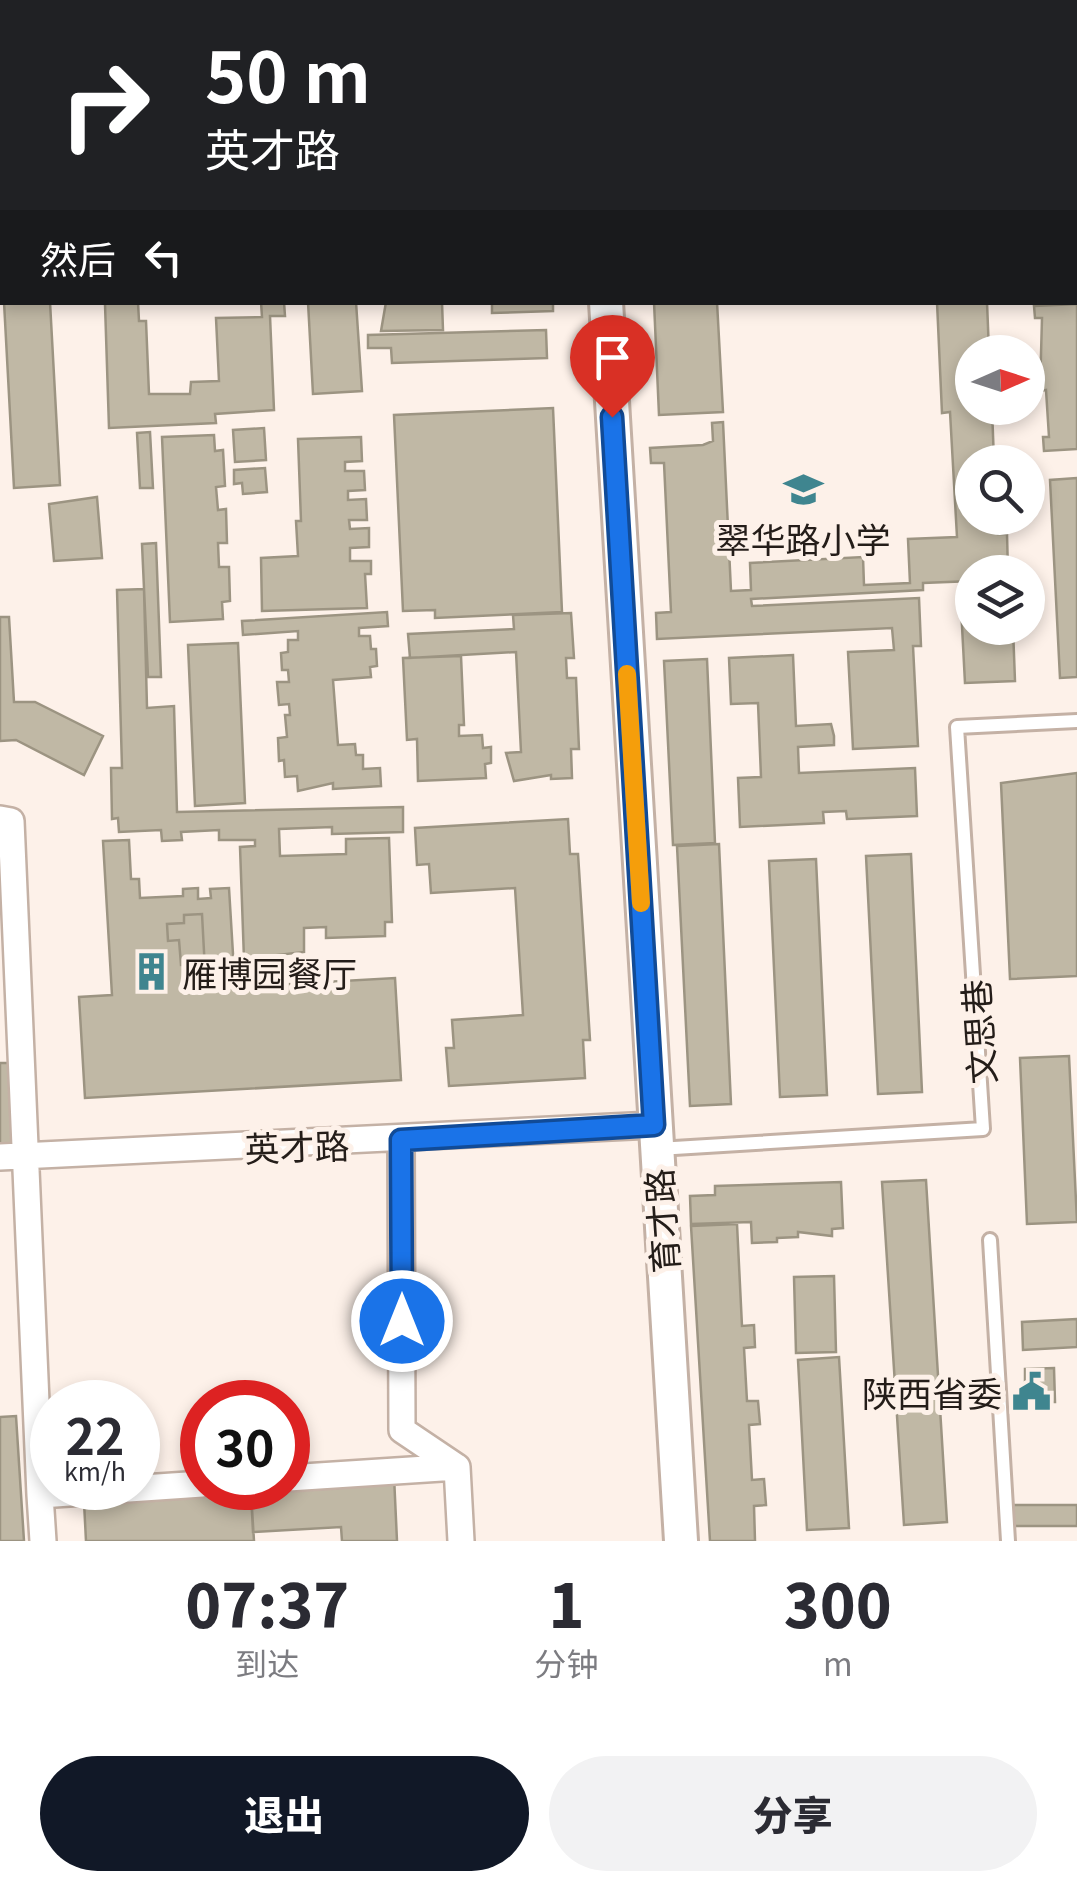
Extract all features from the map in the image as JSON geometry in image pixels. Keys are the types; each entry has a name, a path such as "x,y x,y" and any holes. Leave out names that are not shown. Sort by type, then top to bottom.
{"street":[{"name":"育才路","path":"606,305 681,1541"},
{"path":"0,819 11,821 12,1156 30,1380"},
{"name":"英才路","path":"12,1156 401,1140 654,1137"},
{"path":"401,1140 402,1430 457,1467"},
{"path":"310,1477 457,1467"},
{"path":"457,1467 461,1541"},
{"path":"41,1510 43,1541"}],"lane":[{"name":"文思巷","path":"654,1137 983,1129 957,728 1077,721"},
{"path":"990,1240 1008,1541"}],"building":[{"path":"4,305 50,305 60,485 14,488"},
{"path":"105,305 138,305 139,321 146,321 149,394 190,394 191,382 219,381 216,318 262,317 261,305 284,305 285,316 270,316 274,410 215,414 216,423 109,428"},
{"path":"308,305 356,305 362,391 313,394"},
{"path":"385,305 442,305 443,330 381,331"},
{"path":"492,305 553,305 553,311 492,313"},
{"path":"654,305 717,305 723,412 659,415"},
{"path":"937,305 987,305 988,335 955,335 955,425 993,425 993,445 955,445 955,501 950,412 942,413"},
{"path":"1077,305 1077,449 1045,451 1043,437 1049,437 1045,335 1042,335 1042,318 1035,318 1034,306"},
{"path":"546,330 547,358 392,363 391,348 368,348 368,335"},
{"path":"553,408 562,612 435,618 435,610 403,611 394,415"},
{"path":"723,422 731,591 751,590 750,563 863,557 864,585 910,583 908,539 1007,535 1008,555 955,555 955,582 923,583 923,590 751,599 752,606 919,598 921,646 913,646 918,746 853,749 848,652 894,650 892,628 657,639 656,613 671,612 664,463 651,463 650,448 703,445 713,441 712,423"},
{"path":"264,428 266,460 235,462 233,430"},
{"path":"150,432 153,488 140,488 137,433"},
{"path":"214,435 215,451 223,450 225,486 216,487 218,510 226,509 227,543 218,543 219,567 229,567 230,601 222,602 223,619 170,622 162,437"},
{"path":"361,437 362,461 345,462 345,471 364,471 365,490 348,491 348,500 366,499 367,520 349,520 350,529 369,528 369,547 350,548 350,561 371,561 371,574 365,574 367,608 262,611 261,558 298,556 298,439"},
{"path":"265,468 267,492 243,494 242,483 234,484 234,470"},
{"path":"1077,478 1077,677 1060,678 1050,480"},
{"path":"97,497 102,558 54,561 49,504"},
{"path":"156,543 161,677 148,677 142,544"},
{"path":"144,589 147,708 174,706 177,812 403,807 403,832 332,834 332,827 279,829 280,856 346,854 346,839 389,838 392,922 385,922 385,936 326,938 326,927 304,928 304,952 244,959 240,847 255,846 255,840 219,840 219,830 181,832 182,840 162,841 161,830 119,832 118,818 112,819 111,768 122,768 117,590"},
{"path":"387,612 388,626 359,628 359,636 370,636 371,649 376,649 377,666 370,667 371,677 333,680 338,745 355,744 356,755 363,755 363,769 380,768 381,786 333,789 333,783 298,791 297,776 285,777 284,760 279,761 278,738 287,737 285,715 290,715 289,704 279,705 277,682 289,682 288,670 282,670 281,653 288,652 288,640 298,640 298,631 243,635 242,621"},
{"path":"571,613 574,658 566,658 567,678 576,678 579,749 571,749 572,778 551,779 551,775 514,781 506,753 521,752 516,652 410,658 408,634 514,629 513,615"},
{"path":"0,617 9,617 14,702 35,702 103,736 84,775 16,740 0,741"},
{"path":"238,643 245,803 195,806 188,645"},
{"path":"963,645 1014,645 1015,681 965,683"},
{"path":"793,655 796,726 831,724 834,736 834,745 798,747 799,773 915,768 917,816 847,819 846,811 823,812 824,823 740,827 738,778 761,777 758,703 731,704 729,658"},
{"path":"461,656 464,725 459,725 459,736 482,735 483,748 491,747 491,763 485,764 486,778 418,781 417,739 407,740 403,658"},
{"path":"707,659 715,843 673,845 664,661"},
{"path":"1077,773 1077,976 1010,979 1001,783"},
{"path":"568,819 570,854 578,854 590,1040 583,1040 585,1078 449,1086 446,1048 454,1048 452,1020 523,1015 515,888 431,893 429,864 417,865 415,828"},
{"name":"雁博园餐厅","path":"129,840 131,879 139,879 140,898 183,896 183,889 198,888 198,899 211,898 210,889 229,888 235,987 395,978 401,1080 85,1098 79,997 112,995 103,841","holes":["202,914 206,989 194,990 192,964 181,965 179,940 168,941 167,924 184,923 184,915"]},
{"path":"719,844 731,1104 690,1106 677,846"},
{"path":"911,854 922,1092 878,1094 866,856"},
{"path":"816,859 827,1095 780,1097 769,861"},
{"path":"202,914 206,989 194,990 192,964 181,965 179,940 168,941 167,924 184,923 184,915"},
{"path":"1069,1056 1077,1222 1027,1224 1020,1058"},
{"path":"0,1063 10,1063 14,1143 0,1144"},
{"path":"926,1180 947,1522 904,1525 882,1182"},
{"path":"841,1182 843,1228 832,1229 832,1236 798,1232 798,1237 752,1243 751,1222 691,1224 690,1196 715,1195 715,1186"},
{"path":"737,1224 742,1326 754,1325 755,1347 744,1348 747,1401 758,1401 760,1424 749,1425 752,1480 764,1479 766,1505 754,1506 755,1541 710,1541 691,1226"},
{"path":"834,1276 836,1352 796,1353 794,1277"},
{"path":"1077,1319 1077,1347 1023,1350 1022,1322"},
{"path":"839,1357 849,1528 807,1530 798,1360"},
{"path":"1054,1368 1055,1402 1025,1402 1025,1369"},
{"path":"16,1416 24,1541 0,1541 0,1417"},
{"path":"394,1476 397,1541 342,1541 341,1527 253,1532 252,1510 310,1510 310,1490 338,1488 337,1479"},
{"path":"180,1497 180,1510 252,1510 254,1541 86,1541 84,1510 160,1510 160,1498"},
{"path":"1013,1505 1077,1505 1077,1526 1014,1526"}],"slow traffic":[{"path":"627,674 641,903"}],"place":[{"name":"翠华路小学","path":"803,490"},
{"name":"雁博园餐厅","path":"152,971"},
{"name":"陕西省委","path":"1032,1391"}],"route":[{"path":"402,1321 401,1140 654,1125 612,417"}]}
